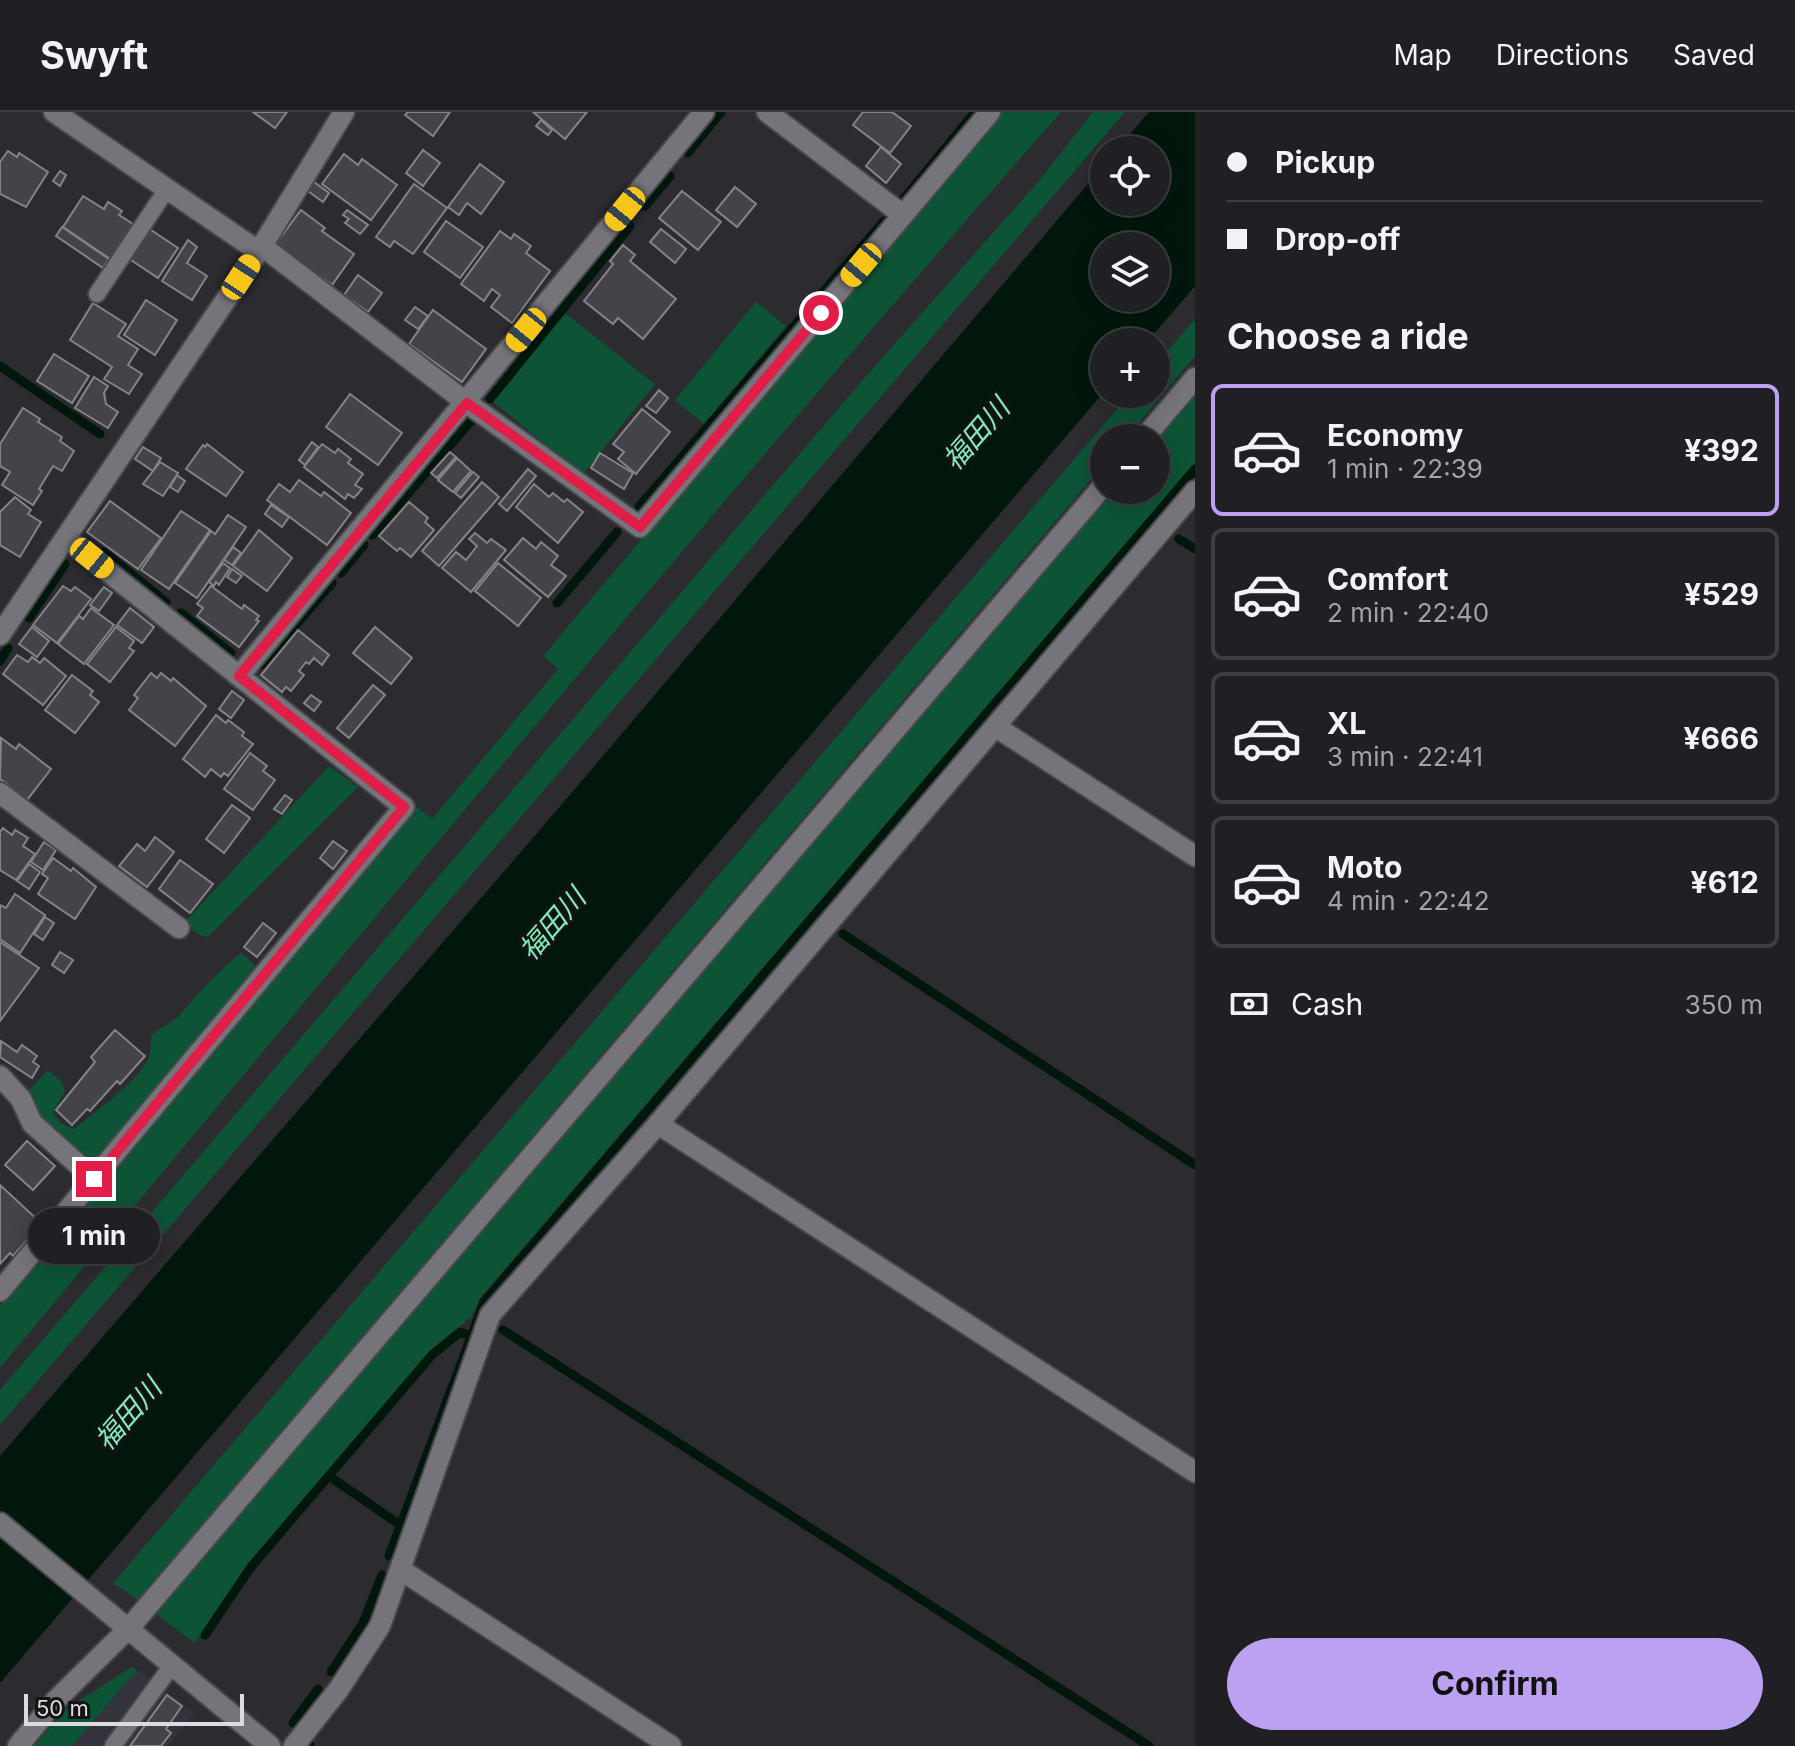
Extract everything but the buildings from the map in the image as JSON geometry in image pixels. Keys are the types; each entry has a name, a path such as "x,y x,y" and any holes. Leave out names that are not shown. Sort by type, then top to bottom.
{"street":[{"path":"54,112 260,249 640,527 990,112"},
{"path":"0,635 260,249 344,112"},
{"path":"239,676 704,112"},
{"path":"767,112 903,215"},
{"path":"1156,424 1195,378"},
{"path":"294,1746 363,1655 380,1626 490,1315 658,1124 1195,491"},
{"path":"18,1746 57,1699 129,1628 1090,501"},
{"path":"0,1291 404,807 67,539"},
{"path":"996,727 1195,856"},
{"path":"0,793 179,928"},
{"path":"0,1076 21,1099 32,1123 94,1179"},
{"path":"658,1124 1195,1472"},
{"path":"0,1523 270,1746"},
{"path":"401,1570 671,1746"}],"lane":[{"path":"97,294 167,189"},
{"path":"113,1746 173,1664"}],"shaded area":[{"path":"137,1670 194,1713 168,1746 72,1746"}],"green space":[{"path":"1002,112 1061,112 659,579 0,1368 0,1306 413,804 432,819 558,669 543,656"},
{"path":"1093,112 1125,112 1104,136 1090,136 1090,153 0,1425 0,1390 861,382 1038,182"},
{"path":"756,302 786,326 704,424 675,400"},
{"path":"565,313 655,384 583,474 493,402"},
{"path":"1195,319 1195,356 1170,386 1170,348"},
{"path":"1195,394 1195,463 1170,492 1170,424"},
{"path":"1118,408 1151,408 1138,424 1104,424"},
{"path":"1090,441 1090,480 138,1600 113,1583"},
{"path":"1101,504 1160,504 480,1298 472,1316 429,1354 246,1566 195,1643 156,1614"},
{"path":"329,766 358,787 208,937 197,934 185,922"},
{"path":"241,952 256,967 89,1167 44,1126 26,1094 48,1070 62,1082 65,1091 53,1112 60,1123 74,1129 139,1073 147,1062 151,1035 178,1017"},
{"path":"132,1667 137,1670 72,1746 34,1746 66,1709"}],"water":[{"name":"福田川","path":"1149,112 1195,112 1195,286 1159,328 1090,328 1090,408 0,1683 0,1456 569,796 1090,182 1090,216 1170,216 1170,136 1128,136"}],"waterway":[{"path":"688,153 721,112"},
{"path":"900,203 975,112"},
{"path":"645,206 670,176"},
{"path":"639,507 884,221"},
{"path":"490,399 630,226"},
{"path":"0,366 100,434"},
{"path":"372,535 471,421"},
{"path":"389,1556 484,1302 1195,469"},
{"path":"557,603 617,532"},
{"path":"1179,539 1195,549"},
{"path":"341,573 364,545"},
{"path":"104,552 166,602"},
{"path":"29,618 65,564"},
{"path":"261,665 332,583"},
{"path":"181,613 231,653"},
{"path":"0,661 8,648"},
{"path":"843,934 1195,1165"},
{"path":"503,1330 1149,1746"},
{"path":"205,1635 251,1567 432,1355 460,1332 470,1336"},
{"path":"329,1476 400,1525"},
{"path":"331,1672 363,1623 382,1575"},
{"path":"293,1723 318,1689"}],"route":[{"path":"94,1179 404,807 239,676 467,403 640,527 821,313"}]}
